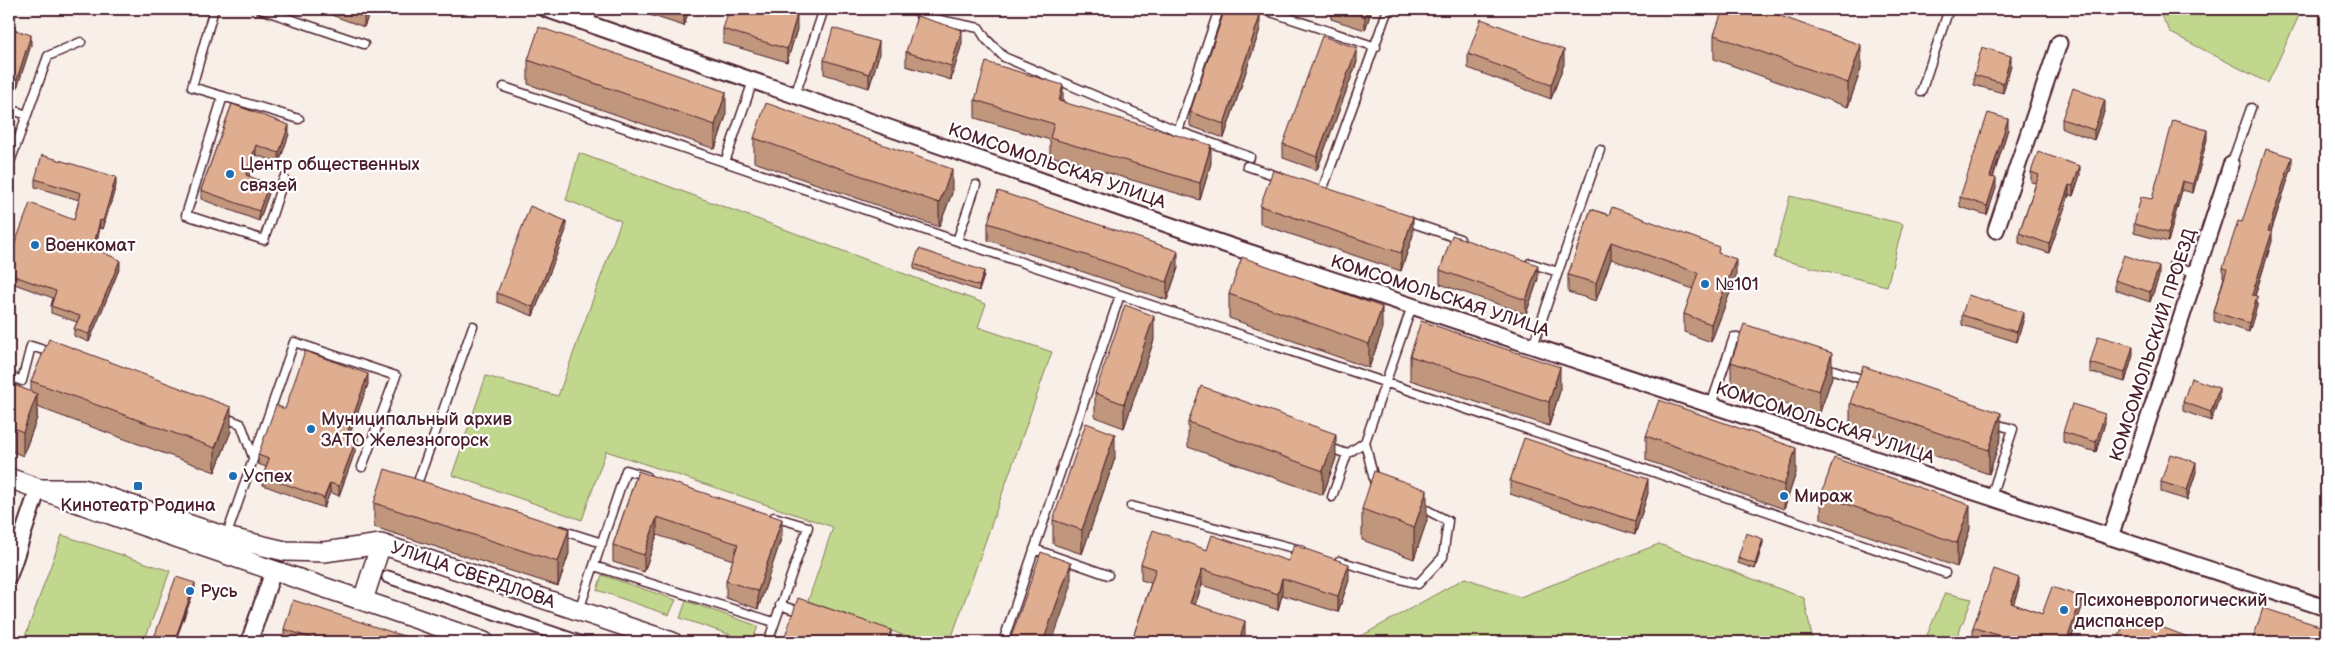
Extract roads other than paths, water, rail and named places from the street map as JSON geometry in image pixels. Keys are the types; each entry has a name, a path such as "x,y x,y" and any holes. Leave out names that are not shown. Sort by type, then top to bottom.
{"street":[{"name":"КОМСОМОЛЬСКАЯ УЛИЦА","path":"546,9 1208,238 2326,608"},
{"path":"1996,230 2059,43"},
{"name":"КОМСОМОЛЬСКИЙ ПРОЕЗД","path":"2110,537 2231,165"},
{"name":"УЛИЦА СВЕРДЛОВА","path":"9,478 273,572 363,600 484,642"},
{"path":"9,576 38,489"},
{"name":"УЛИЦА СВЕРДЛОВА","path":"38,489 83,489 226,538 285,550 324,552 381,544 672,642"},
{"path":"363,600 381,544"},
{"path":"249,642 273,572"},
{"path":"388,577 580,642"}],"lane":[{"path":"214,9 192,87 299,119"},
{"path":"260,9 364,44"},
{"path":"589,23 593,9"},
{"path":"795,95 824,9"},
{"path":"1178,131 1218,9"},
{"path":"1262,9 1376,48"},
{"path":"1322,192 1376,48 1388,9"},
{"path":"1921,92 1949,9"},
{"path":"920,16 979,28 986,39 1004,57 1178,131 1250,157"},
{"path":"9,165 48,56 81,42"},
{"path":"724,162 753,81"},
{"path":"504,87 957,241 1587,449 1945,573"},
{"path":"223,96 186,215 264,240 284,178"},
{"path":"2231,165 2251,108"},
{"path":"9,109 26,116"},
{"path":"1533,346 1600,150"},
{"path":"1247,166 1285,179"},
{"path":"957,241 976,185"},
{"path":"1313,188 1331,194"},
{"path":"1393,216 1466,241"},
{"path":"1521,260 1558,272"},
{"path":"2173,265 2196,273"},
{"path":"1003,642 1120,295"},
{"path":"1384,489 1376,485 1365,442 1412,306"},
{"path":"426,487 413,482 473,326"},
{"path":"1711,405 1734,337 1761,346"},
{"path":"226,538 294,342 396,376 362,467"},
{"path":"9,376 22,380 31,346 62,356"},
{"path":"1815,364 1878,384"},
{"path":"212,413 241,424 253,457"},
{"path":"1986,420 2013,429 1991,497"},
{"path":"1332,497 1347,454 1365,442"},
{"path":"1322,445 1347,454"},
{"path":"579,611 626,470 654,479"},
{"path":"1331,558 1418,584 1443,557 1448,521 1408,501"},
{"path":"1132,506 1312,553"},
{"path":"765,514 808,527 768,642"},
{"path":"556,528 602,543"},
{"path":"1034,549 1108,575"},
{"path":"594,566 774,622"},
{"path":"780,605 808,615"}],"place":[{"name":"Центр общественных связей","path":"230,174"},
{"name":"Военкомат","path":"35,245"},
{"name":"№101","path":"1705,284"},
{"name":"Муниципальный архив ЗАТО Железногорск","path":"311,429"},
{"name":"Успех","path":"233,476"},
{"name":"Кинотеатр Родина","path":"138,486"},
{"name":"Мираж","path":"1784,496"},
{"name":"Русь","path":"190,591"},
{"name":"Психоневрологический диспансер","path":"2064,610"}]}
